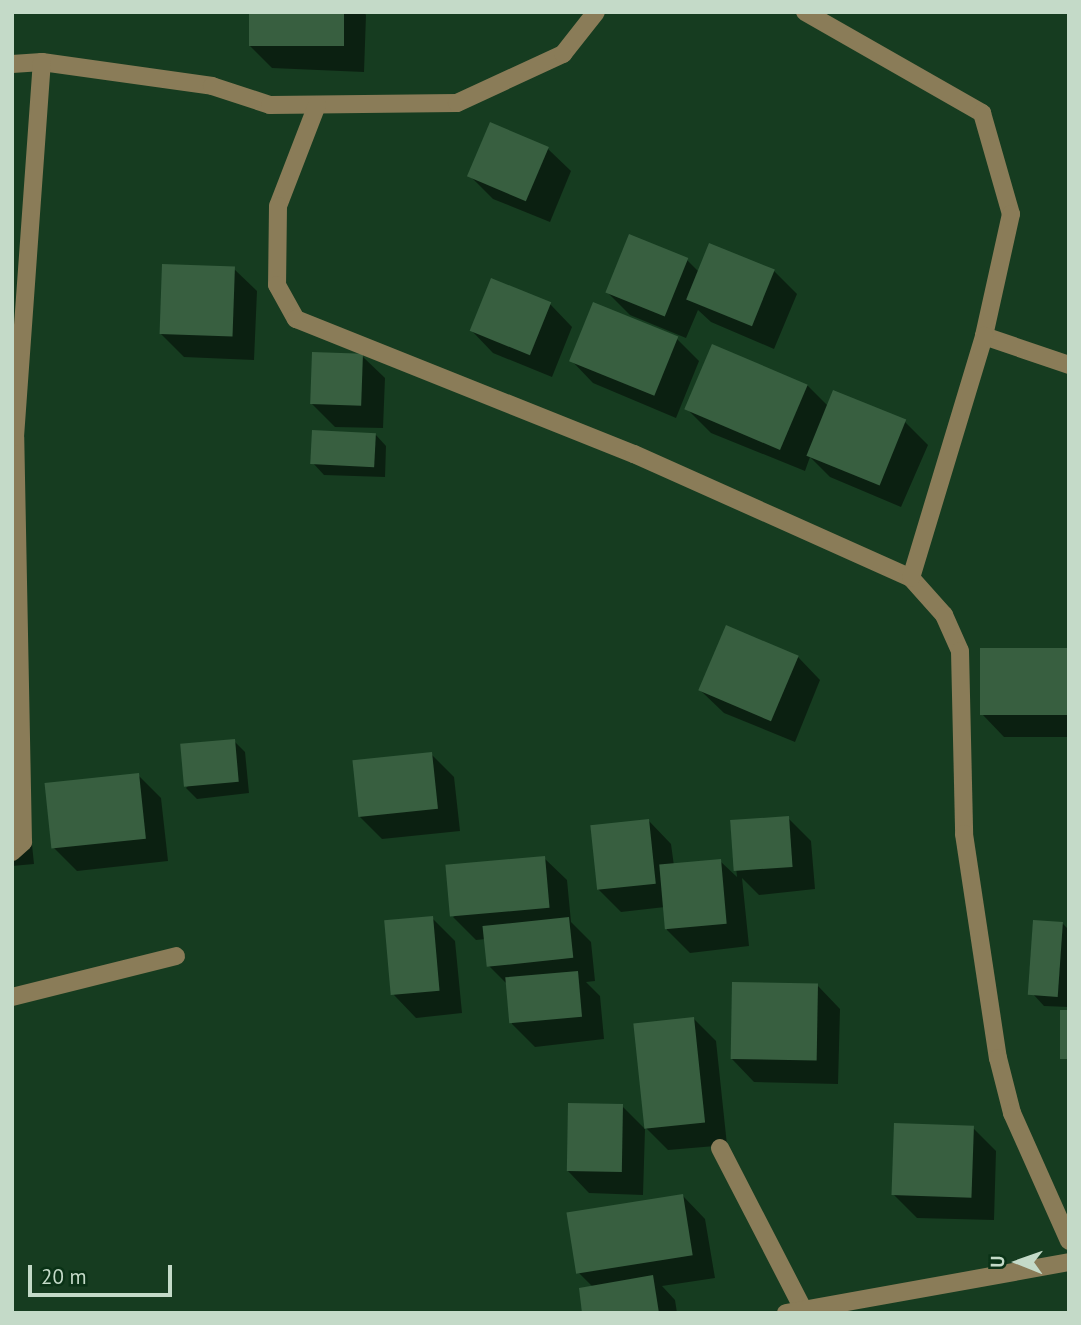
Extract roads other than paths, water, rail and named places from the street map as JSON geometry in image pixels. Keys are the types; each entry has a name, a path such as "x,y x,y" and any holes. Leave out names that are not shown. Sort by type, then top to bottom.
{"street":[{"path":"12,64 42,62 212,86 270,105 457,103 563,54 596,12"},
{"path":"805,12 982,113 1011,214 984,336 911,578"},
{"path":"12,852 23,842 15,437 42,62"},
{"path":"317,105 278,206 277,285 296,319 634,454 911,578 944,615 960,651 964,834 999,1058 1012,1113 1069,1241"},
{"path":"984,336 1069,365"},
{"path":"12,997 176,956"},
{"path":"720,1148 798,1311 1069,1262"}]}
